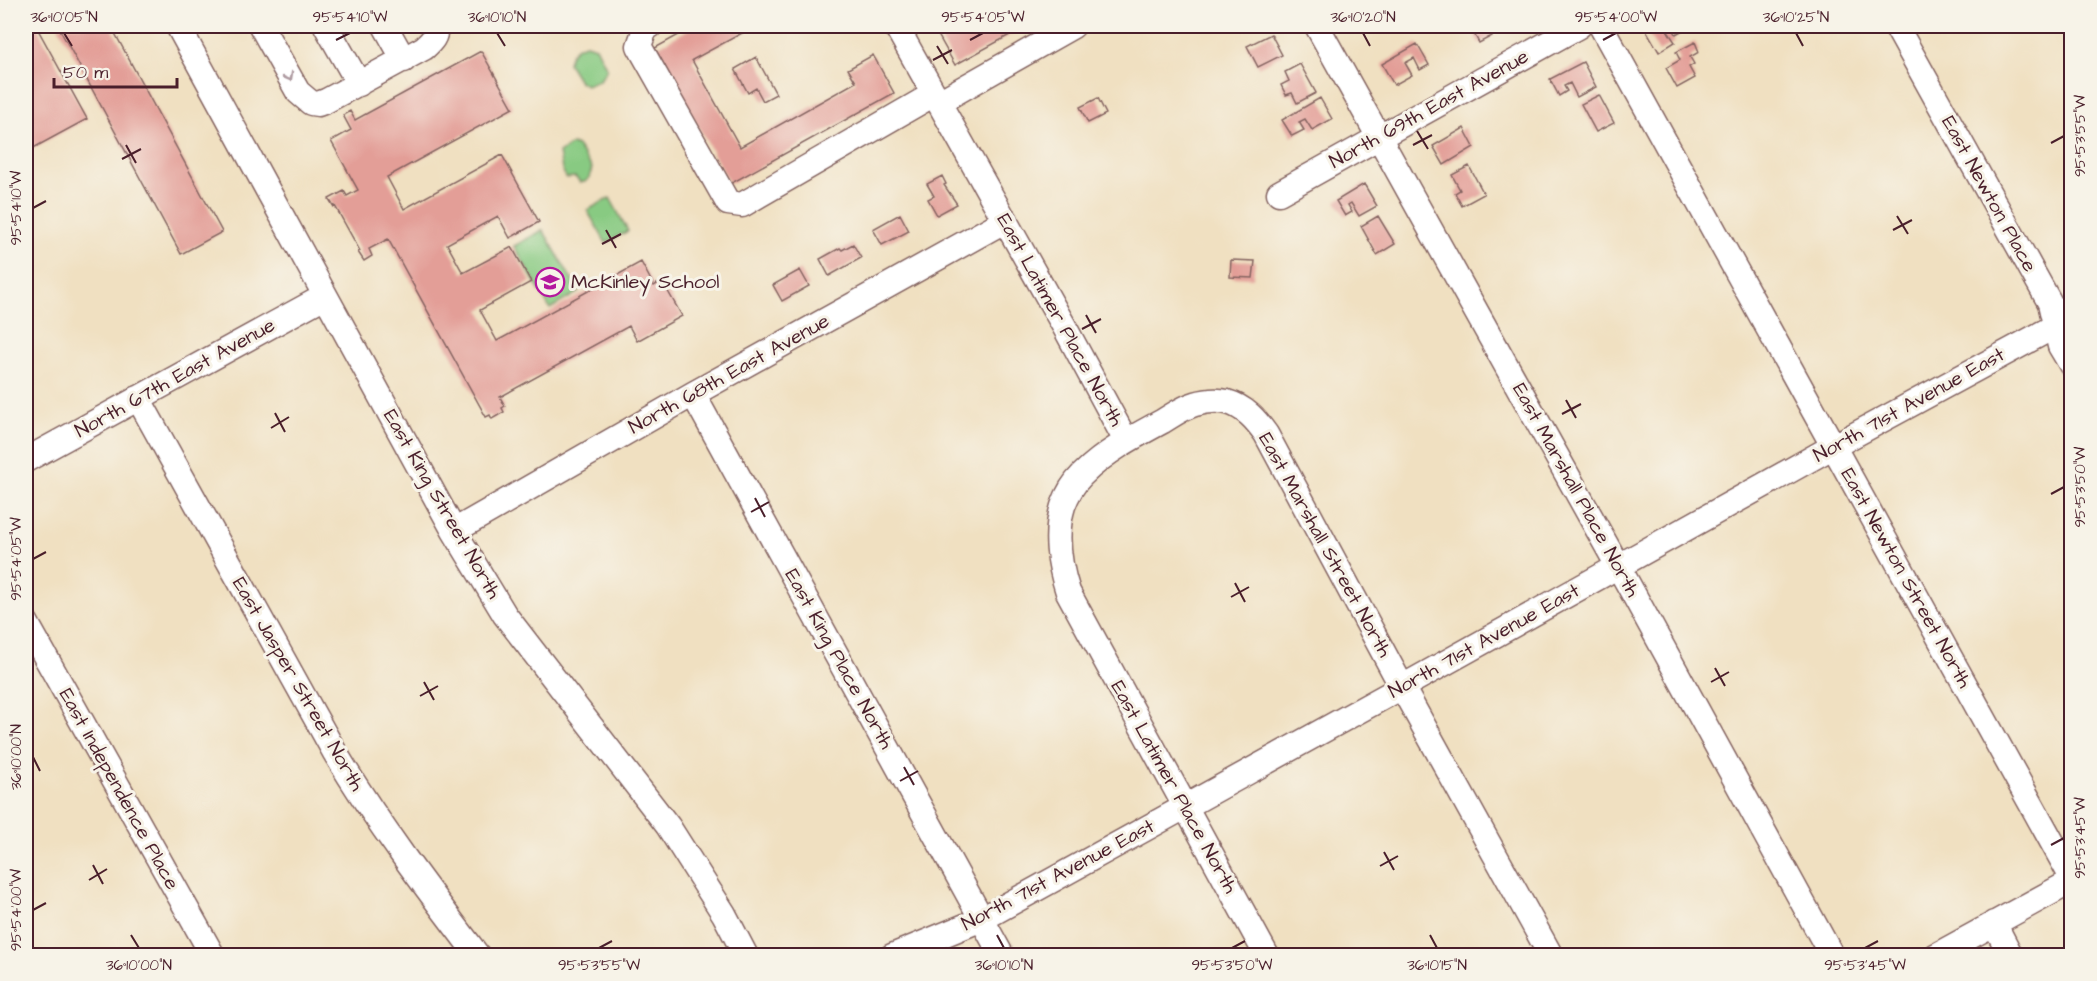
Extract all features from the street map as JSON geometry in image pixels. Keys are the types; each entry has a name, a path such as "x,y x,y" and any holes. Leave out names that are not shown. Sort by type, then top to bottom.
{"street":[{"path":"261,26 298,92 311,103 318,104 404,60 432,42 436,26"},
{"path":"327,26 359,84"},
{"path":"385,26 404,60"},
{"path":"650,26 645,29 639,46 728,203 742,206 936,98 1073,26"},
{"name":"East Latimer Place North","path":"896,26 1006,220 1126,441 1082,476 1063,507 1058,532 1061,565 1068,592 1268,956"},
{"name":"East Marshall Place North","path":"1317,26 1380,136 1832,956"},
{"name":"North 69th East Avenue","path":"1280,193 1579,26"},
{"name":"East Newton Street North","path":"1601,26 2072,880"},
{"name":"East Newton Place","path":"1896,26 2050,303 2064,322 2060,346 2072,366"},
{"name":"East King Street North","path":"183,27 325,296 454,531 505,615 668,826 724,914 746,956"},
{"name":"North 68th East Avenue","path":"454,531 693,394 1006,220"},
{"name":"North 67th East Avenue","path":"26,460 325,296"},
{"name":"North 71st Avenue East","path":"892,956 982,919 1834,446 2064,322"},
{"name":"East King Place North","path":"693,394 1002,956"},
{"name":"East Jasper Street North","path":"138,398 356,788 478,956"},
{"name":"East Marshall Street North","path":"1126,441 1196,404 1226,402 1239,407 1252,417 1266,434 1402,687 1551,956"},
{"name":"East Independence Place","path":"26,621 213,956"},
{"path":"1935,956 2072,880"},
{"path":"1994,923 2011,956"}],"green space":[{"path":"586,44 596,47 607,69 600,80 586,85 579,81 568,63 574,50"},
{"path":"572,144 577,146 592,168 585,182 580,182 575,177 566,178 562,169 559,153"},
{"path":"610,198 628,231 606,243 587,210"},
{"path":"543,230 579,292 550,309 514,246"}],"building":[{"path":"26,26 36,26 87,119 26,152"},
{"path":"58,26 111,26 222,232 181,254"},
{"path":"695,26 755,26 692,60 740,147 856,82 848,69 873,55 894,93 730,184 655,48"},
{"path":"933,26 1026,26 955,65"},
{"path":"1470,26 1487,26 1492,36 1479,43"},
{"path":"1682,26 1685,29 1676,34 1672,27 1667,30 1675,42 1659,52 1645,28"},
{"path":"1271,34 1282,55 1258,67 1247,46"},
{"path":"1695,42 1699,52 1690,57 1694,64 1689,67 1695,78 1677,88 1666,68 1680,60 1676,52"},
{"path":"1417,44 1429,65 1420,70 1414,58 1405,63 1412,75 1394,85 1382,64"},
{"path":"481,51 513,108 387,177 404,209 502,155 539,222 510,238 498,216 447,244 463,273 512,247 531,282 480,310 497,341 641,262 654,286 662,281 682,316 637,341 629,326 500,397 505,406 502,408 504,412 492,419 490,415 486,417 388,239 369,249 372,256 364,261 329,199 344,191 347,196 358,190 331,141 351,130 343,115 350,111 355,120"},
{"path":"756,57 776,94 763,101 756,88 748,93 735,69"},
{"path":"1583,62 1596,87 1577,97 1570,83 1564,86 1567,91 1559,96 1550,79"},
{"path":"1300,64 1316,93 1297,103 1292,93 1286,95 1281,85 1289,81 1285,72"},
{"path":"1599,95 1614,123 1596,132 1581,104"},
{"path":"1098,98 1106,114 1088,123 1080,107"},
{"path":"1320,98 1332,119 1312,130 1305,119 1299,122 1304,130 1292,136 1282,120"},
{"path":"1464,128 1474,147 1444,165 1433,146"},
{"path":"1469,166 1484,194 1462,206 1455,193 1460,190 1452,175"},
{"path":"942,176 946,184 944,185 957,204 937,215 928,199 934,196 927,184"},
{"path":"1364,184 1377,206 1359,216 1351,203 1348,205 1352,212 1345,216 1336,201"},
{"path":"900,214 909,231 882,245 873,229"},
{"path":"1378,216 1395,244 1377,255 1361,226"},
{"path":"853,244 861,258 829,276 820,259"},
{"path":"1231,260 1255,261 1253,278 1230,277"},
{"path":"800,270 809,286 782,301 773,285"}],"place":[{"name":"McKinley School","path":"550,282"}]}
